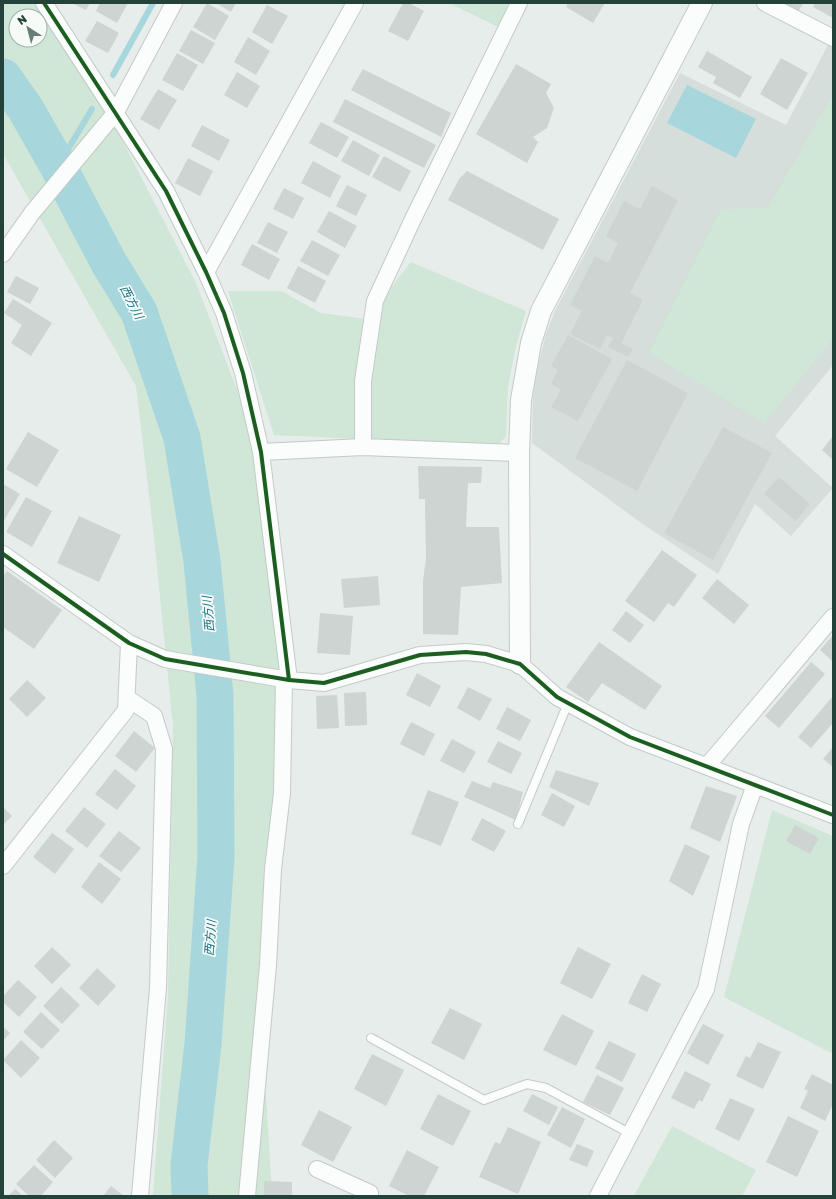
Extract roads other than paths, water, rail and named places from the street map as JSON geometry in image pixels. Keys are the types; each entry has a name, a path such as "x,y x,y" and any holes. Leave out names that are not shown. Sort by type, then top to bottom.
{"street":[{"path":"44,3 166,191 206,272 227,320 242,373 261,452 286,679 282,793 273,869 268,965 247,1196"},
{"path":"3,254 32,213 116,112 174,3"},
{"path":"206,272 355,3"},
{"path":"363,447 363,381 375,301 519,3"},
{"path":"520,664 519,453 521,400 524,371 531,343 542,311 702,3"},
{"path":"765,3 833,38"},
{"path":"261,452 363,447 519,453"},
{"path":"3,554 129,643 165,659 286,679 324,683 420,655 466,652 486,654 520,664 557,697 630,737 833,815"},
{"path":"707,766 833,617"},
{"path":"3,866 126,710 129,643"},
{"path":"127,698 154,716 164,749 158,988 140,1196"},
{"path":"598,1196 706,989 741,824 755,785"},
{"path":"317,1169 372,1195"}],"lane":[{"path":"518,824 568,703"},
{"path":"371,1038 484,1100 527,1084 546,1088 631,1134"}],"water":[{"path":"687,85 756,119 736,158 667,123"}],"waterway":[{"path":"113,75 153,3"},
{"name":"西方川","path":"3,77 25,108 58,166 109,263 139,312 182,438 202,561 215,696 216,856 203,1044 189,1165 190,1196"},
{"path":"58,166 92,109"}]}
